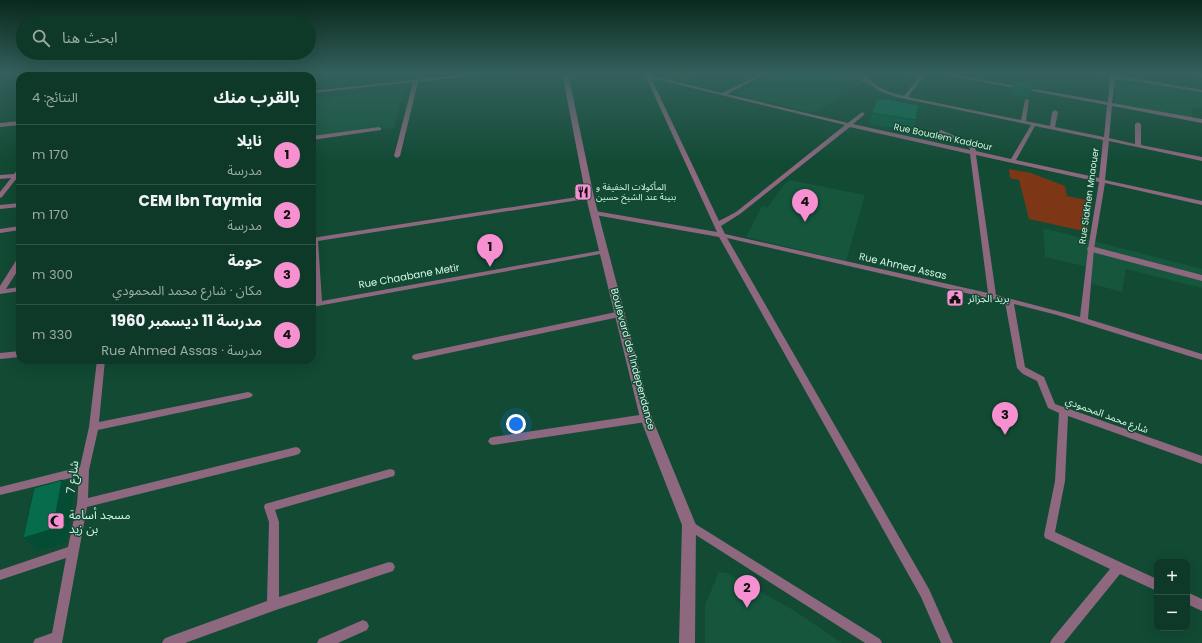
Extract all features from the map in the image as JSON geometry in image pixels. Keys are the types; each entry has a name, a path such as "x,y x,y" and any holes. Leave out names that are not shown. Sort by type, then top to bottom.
{"street":[{"path":"397,156 410,103"},
{"name":"Boulevard de l'Independance","path":"571,103 590,197 621,314 646,418 688,525 688,643"},
{"path":"660,103 722,235 925,593 947,643"},
{"name":"Rue Boualem Kaddour","path":"760,103 908,139 974,152 1202,204"},
{"path":"930,103 1202,159"},
{"path":"1023,122 1026,103"},
{"path":"1104,103 1202,121"},
{"name":"Rue Siakhen Mnaouer","path":"1084,321 1091,249 1102,181 1110,104"},
{"path":"1052,128 1055,112"},
{"path":"717,225 738,213 847,124 862,114"},
{"path":"0,126 16,124"},
{"path":"1014,161 1034,124"},
{"path":"1138,124 1138,146"},
{"path":"316,137 379,129"},
{"path":"941,132 972,145 992,296"},
{"path":"0,177 16,173"},
{"path":"0,196 16,176"},
{"path":"316,240 590,197"},
{"path":"0,207 16,205"},
{"name":"Rue Ahmed Assas","path":"595,213 722,235 1009,300 1058,313 1202,357"},
{"path":"0,231 16,229"},
{"path":"1091,249 1202,278"},
{"name":"Rue Chaabane Metir","path":"316,304 604,252"},
{"path":"16,267 0,292 16,290"},
{"name":"شارع محمد المحمودي","path":"1009,300 1021,368 1041,379 1051,406 1064,412 1202,460"},
{"path":"416,356 621,314"},
{"path":"0,356 16,354"},
{"name":"شارع 7","path":"57,640 72,551 82,504 84,470 94,427 101,364"},
{"path":"94,427 248,395"},
{"path":"1064,412 1060,481 1049,535 1154,584"},
{"path":"493,441 646,418"},
{"path":"82,504 296,451"},
{"path":"0,491 84,470"},
{"path":"273,605 274,522 269,507 390,473"},
{"path":"688,525 876,643"},
{"path":"0,575 72,551"},
{"path":"168,643 273,605 389,566"},
{"path":"1056,643 1118,568"},
{"path":"1190,599 1202,605"},
{"path":"323,643 363,626"},
{"path":"39,643 57,640"}],"shaded area":[{"path":"316,103 401,103 394,128 316,137"},
{"path":"772,103 830,103 814,113"},
{"path":"1202,103 1202,108 1192,107 1193,118 1115,104"},
{"path":"1009,169 1031,173 1065,186 1067,196 1091,201 1088,232 1029,219 1019,180 1010,178"},
{"path":"790,180 865,195 846,261 746,237 762,206 768,207 785,183"},
{"path":"1043,228 1202,269 1202,288 1126,269 1122,292 1092,284 1092,268 1045,257"},
{"path":"719,572 727,573 795,611 842,643 705,643 705,605"}],"building":[{"path":"875,103 908,103 919,105 916,120 872,113"},
{"path":"62,480 53,529 23,538 34,488"}],"place":[{"name":"المأكولات الخفيفة و بنينة عند الشيخ حسين","path":"583,192"},
{"name":"مدرسة 11 ديسمبر 1960","path":"805,222"},
{"name":"نايلا","path":"490,267"},
{"name":"بريد الجزائر","path":"955,298"},
{"name":"حومة","path":"1005,435"},
{"name":"مسجد أسامة بن زيد","path":"56,521"},
{"name":"CEM Ibn Taymia","path":"747,608"}]}
